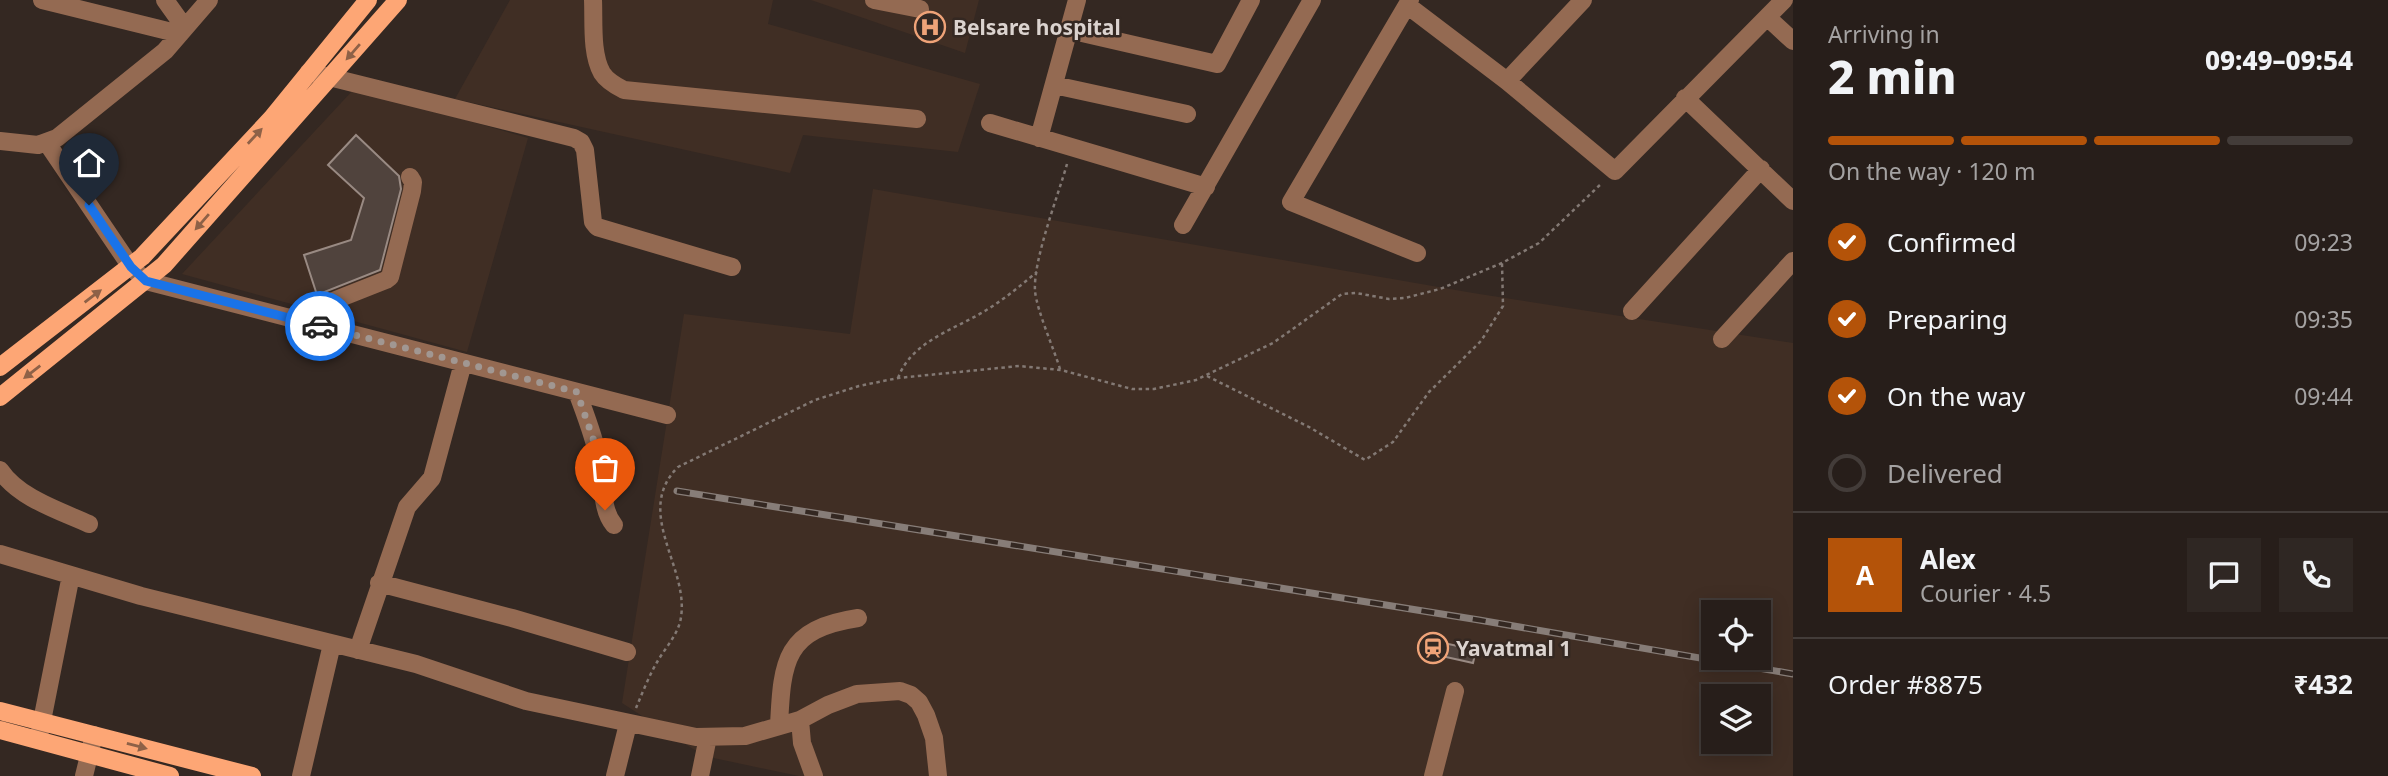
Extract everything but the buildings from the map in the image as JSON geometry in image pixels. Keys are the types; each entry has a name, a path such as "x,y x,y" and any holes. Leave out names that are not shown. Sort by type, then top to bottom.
{"main road":[{"path":"0,367 131,267 272,118 368,0"},
{"path":"0,397 164,265 398,0"},
{"path":"0,711 252,776"},
{"path":"0,730 170,776"}],"street":[{"path":"42,0 182,31"},
{"path":"165,0 182,31"},
{"path":"0,141 38,145 47,143 165,51 209,0"},
{"path":"593,0 596,55 601,72 611,83 624,90 917,119"},
{"path":"874,0 920,9"},
{"path":"1039,138 1077,0"},
{"path":"1069,30 1217,64 1251,0"},
{"path":"1183,225 1312,0"},
{"path":"1507,80 1583,0"},
{"path":"1417,253 1290,201 1408,3 1507,80 1615,171 1784,0"},
{"path":"1767,17 1793,41"},
{"path":"309,72 574,138 581,142 585,150 593,222 597,227 732,267"},
{"path":"1054,85 1187,114"},
{"path":"1685,98 1793,201"},
{"path":"990,123 1206,187"},
{"path":"47,143 131,267 146,281 667,415"},
{"path":"1632,310 1761,169"},
{"path":"290,318 390,277 412,191 413,182 410,177"},
{"path":"1722,339 1793,261"},
{"path":"358,650 407,508 432,478 463,363"},
{"path":"577,392 598,453 605,510 614,525"},
{"path":"0,470 19,491 89,524"},
{"path":"0,554 141,596 416,664 526,701 696,737 746,736 800,720 857,694 900,691 919,702 926,716 934,738 938,776"},
{"path":"38,740 71,575"},
{"path":"379,583 627,652"},
{"path":"779,726 781,683 786,664 796,645 812,630 832,622 858,618"},
{"path":"300,776 332,644"},
{"path":"1433,776 1455,691"},
{"path":"800,720 802,743 814,776"},
{"path":"615,776 628,724"},
{"path":"84,776 94,735"},
{"path":"701,776 708,737"}],"path":[{"path":"1061,370 1037,303 1035,290 1037,272 1072,148"},
{"path":"628,724 681,619 680,591 661,519 665,485 678,467 815,400 859,386 898,378 1019,366 1061,370 1132,389 1177,385 1205,376 1273,343 1342,294 1405,298 1440,289 1502,263 1539,243 1615,171"},
{"path":"1205,376 1309,427 1365,460 1393,442 1429,392 1481,341 1503,306 1502,263"},
{"path":"898,378 905,360 916,351 987,310 1037,272"}],"shaded area":[{"path":"510,0 773,0 768,24 980,84 958,152 803,135 790,173 455,99"},
{"name":"Belsare hospital","path":"811,0 979,0 965,53"},
{"path":"355,88 528,138 467,352 182,274"},
{"path":"873,189 1473,293 1793,343 1793,776 799,776 704,756 622,703 684,314 850,334"}],"railway":[{"path":"677,491 1479,620 1793,674"}],"way so far":[{"path":"320,326 577,392 598,453 605,510"}],"place":[{"name":"Belsare hospital","path":"930,27"},
{"name":"Yavatmal 1","path":"1433,648"}],"route":[{"path":"89,205 131,267 146,281 320,326"}]}
